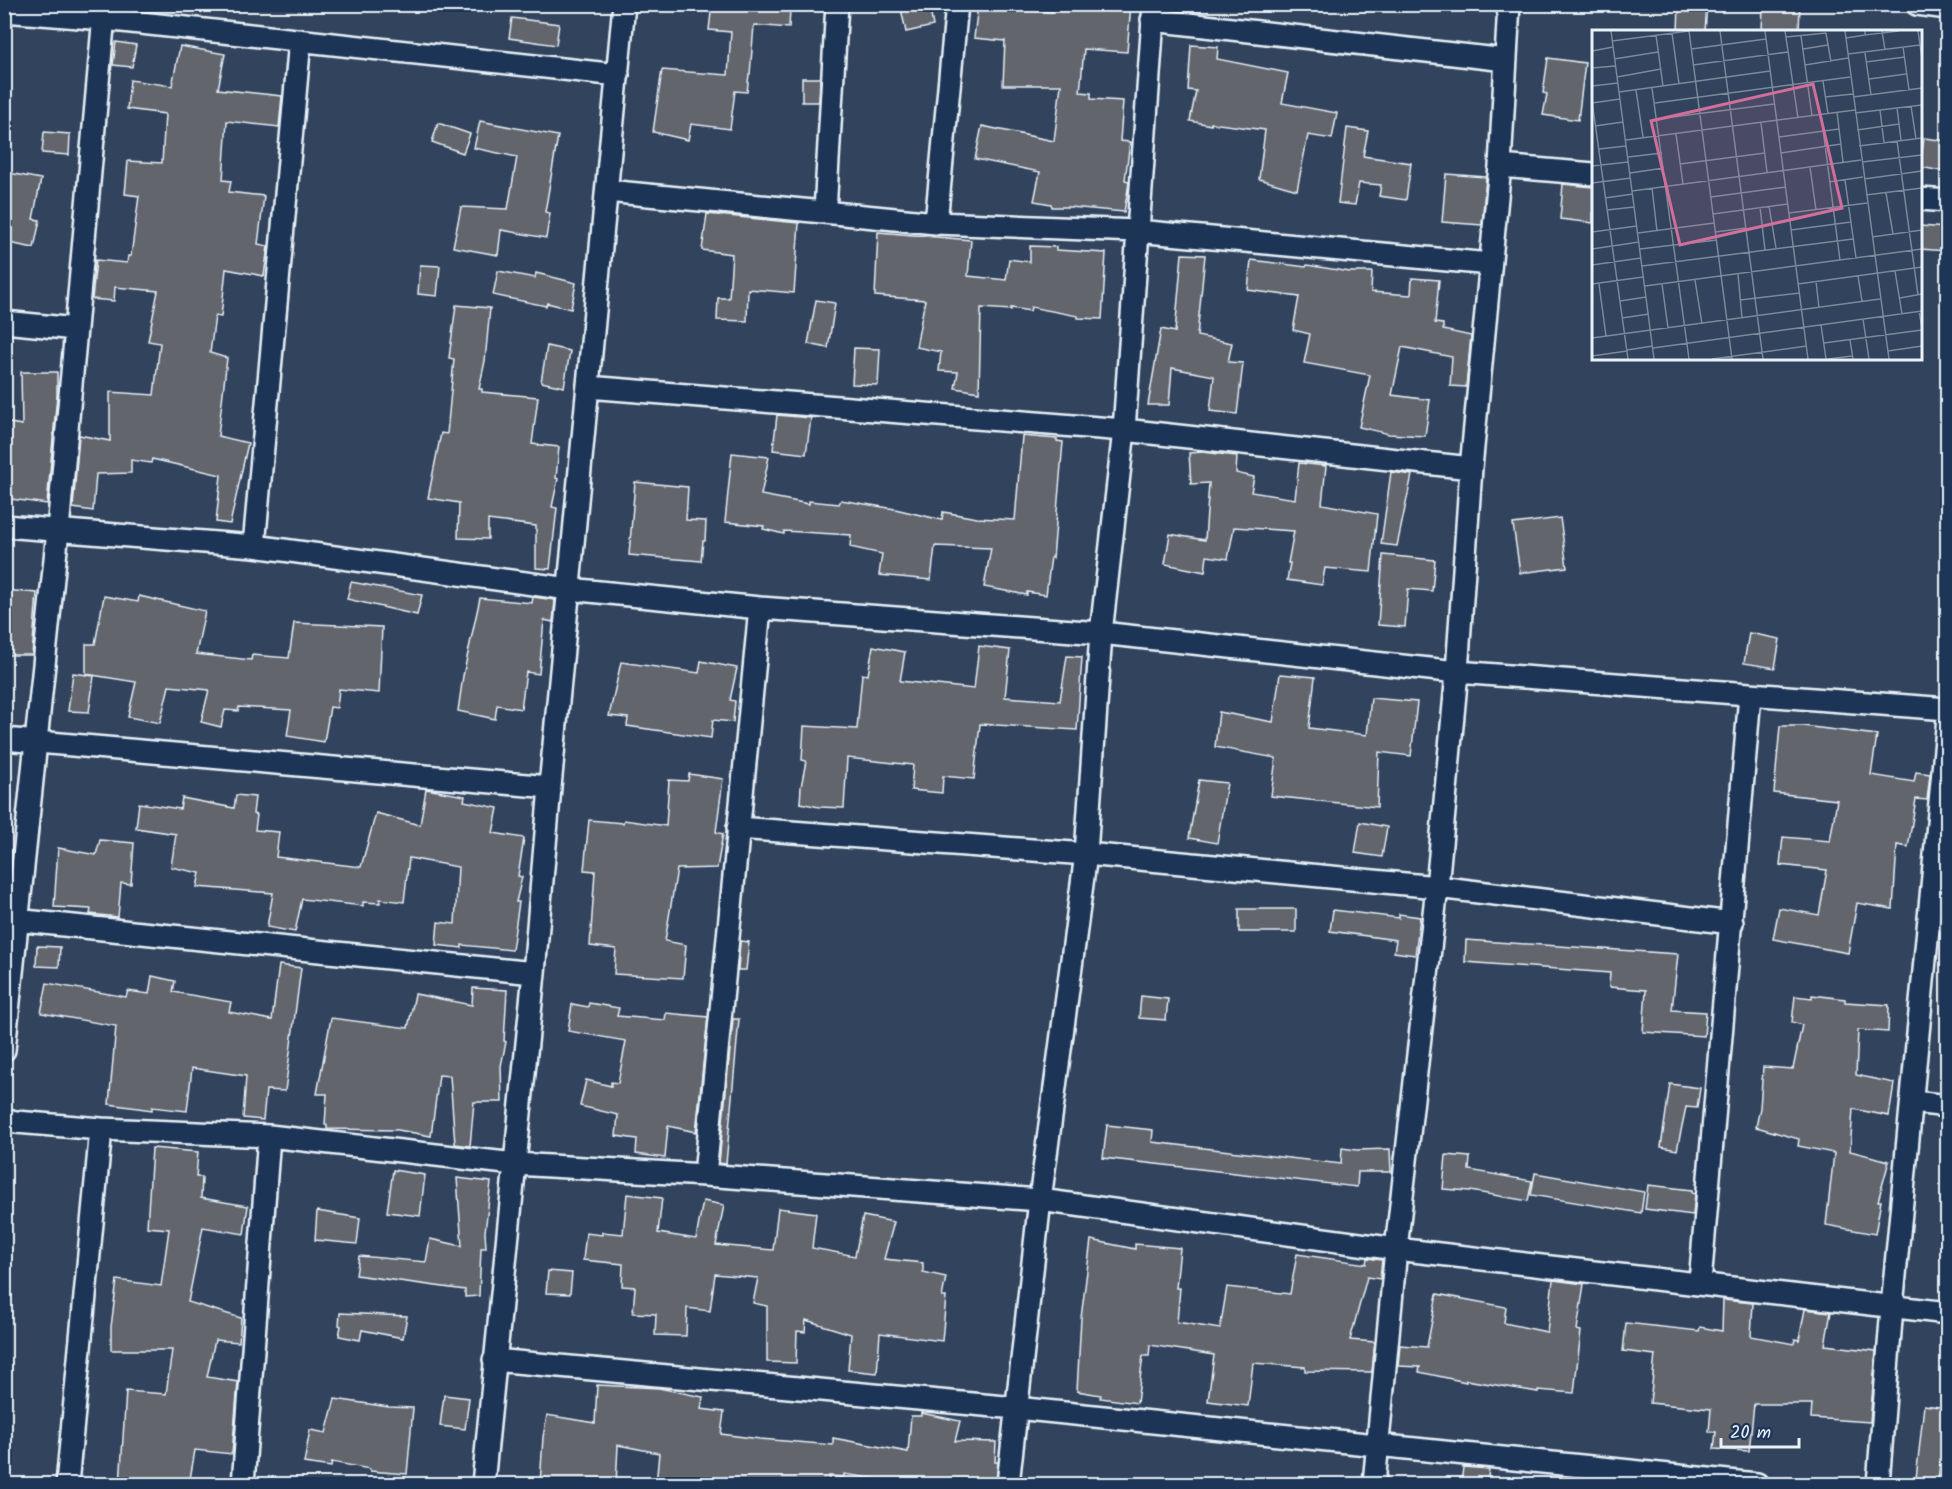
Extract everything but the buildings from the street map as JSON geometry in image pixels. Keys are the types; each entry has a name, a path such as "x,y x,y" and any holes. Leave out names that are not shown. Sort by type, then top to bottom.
{"street":[{"path":"483,1485 534,973 624,4"},
{"path":"825,212 837,4"},
{"path":"936,224 957,4"},
{"path":"1374,1485 1396,1249 1437,887 1457,672 1471,468 1500,166 1509,4"},
{"path":"1917,4 1947,8"},
{"path":"4,11 104,12 300,40 618,75"},
{"path":"4,1050 11,920 35,742 58,530 104,12"},
{"path":"1008,1485 1040,1200 1086,854 1101,633 1124,430 1153,12 1506,60"},
{"path":"254,546 300,40"},
{"path":"1500,166 1592,174"},
{"path":"607,190 936,224 1137,231 1490,264"},
{"path":"1922,199 1947,201"},
{"path":"4,322 76,329"},
{"path":"588,387 1124,430 1471,468"},
{"path":"4,526 254,546 569,589 760,608 1101,633 1457,672 1947,709"},
{"path":"705,1175 760,608"},
{"path":"1700,1283 1750,695"},
{"path":"1878,1485 1913,1102 1939,918 1947,718"},
{"path":"4,739 550,787"},
{"path":"738,828 1086,854 1437,887 1732,923"},
{"path":"11,920 534,973"},
{"path":"1913,1102 1947,1106"},
{"path":"4,1121 101,1129 269,1136 515,1164 705,1175 1040,1200 1396,1249 1947,1313"},
{"path":"67,1485 101,1129"},
{"path":"243,1485 269,1136"},
{"path":"494,1360 1016,1408 1757,1485"}]}
